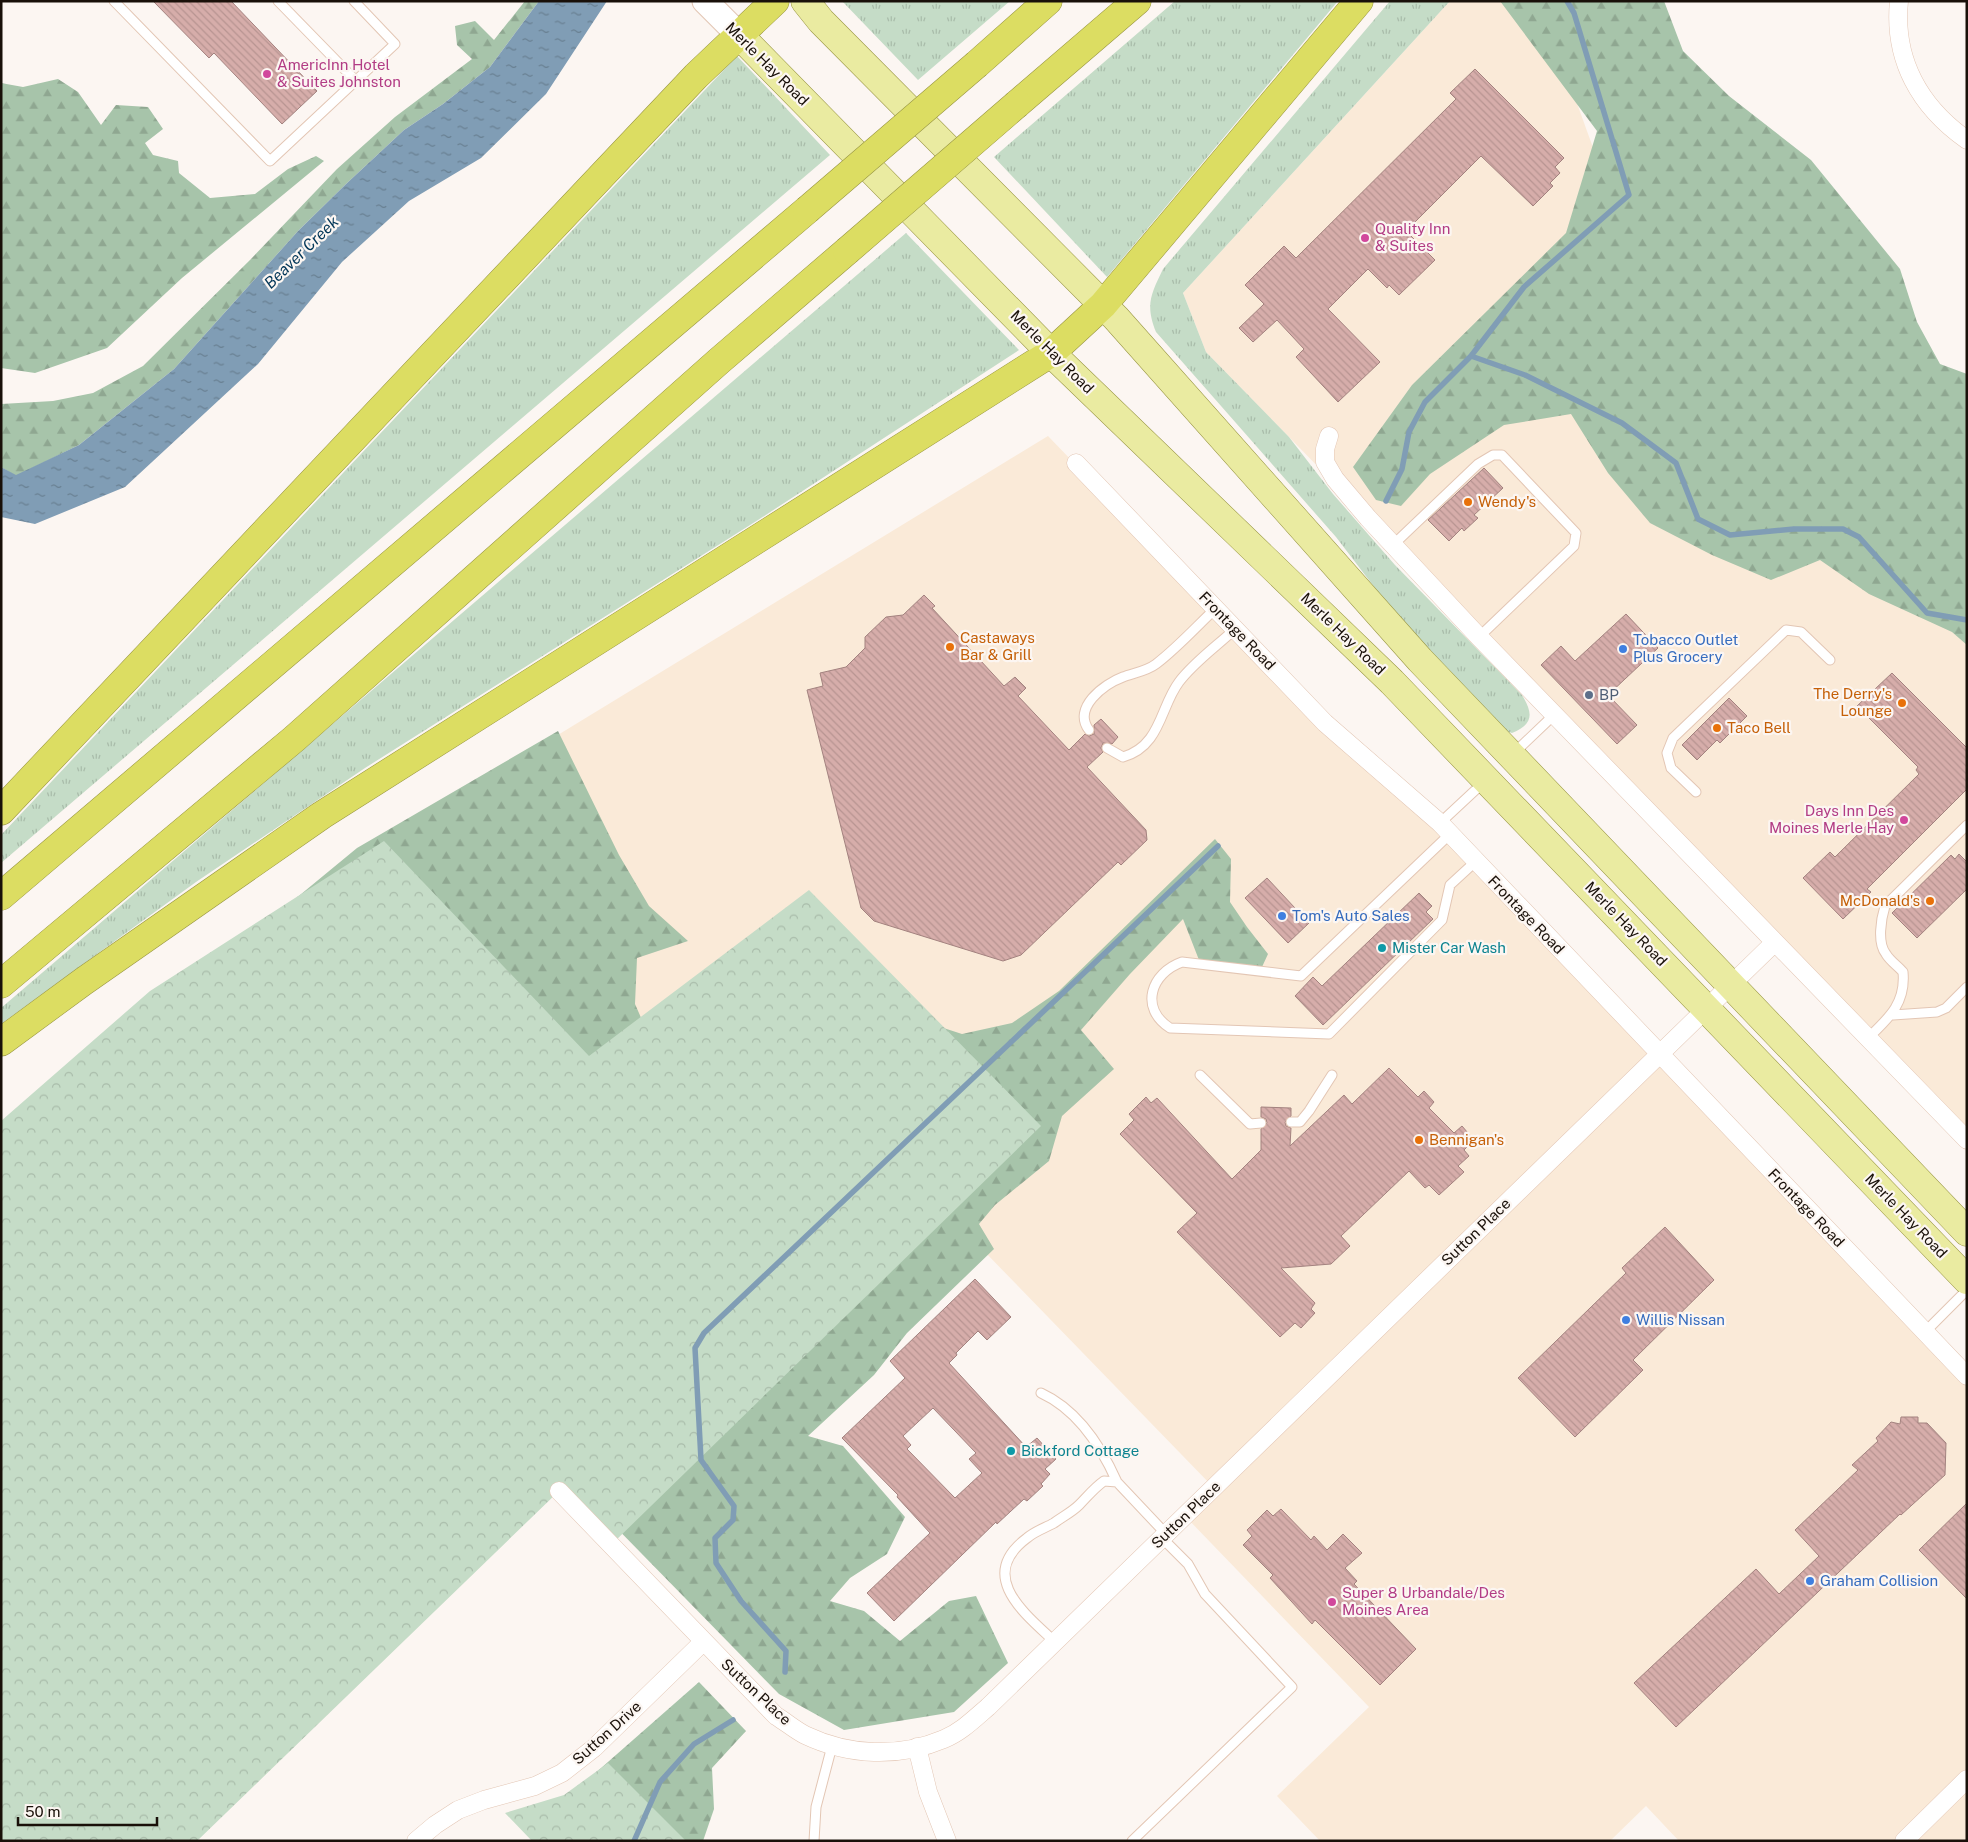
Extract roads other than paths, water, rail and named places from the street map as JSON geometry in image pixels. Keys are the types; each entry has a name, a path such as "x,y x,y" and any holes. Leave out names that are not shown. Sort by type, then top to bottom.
{"highway":[{"path":"1,812 540,240 738,35 775,1"},
{"path":"1,896 807,210 1048,1"},
{"path":"1,984 294,739 719,361 1137,1"},
{"path":"1,1042 84,981 322,815 1051,353 1103,305 1359,1"}],"main road":[{"name":"Merle Hay Road","path":"705,1 1051,353 1392,682 1967,1280"},
{"path":"805,1 821,21 1103,305 1420,660 1732,984 1967,1232"}],"street":[{"path":"1899,2 1898,32 1908,73 1931,110 1967,140"},
{"path":"1329,436 1324,449 1325,462 1334,480 1479,637 1967,1140"},
{"name":"Frontage Road","path":"1076,463 1325,722 1445,829 1967,1376"},
{"name":"Sutton Place","path":"559,1491 776,1716 804,1734 832,1746 866,1752 899,1751 945,1739 967,1726 1055,1642 1775,942"},
{"name":"Sutton Drive","path":"416,1841 435,1825 458,1810 484,1800 535,1786 562,1773 594,1748 703,1642"},
{"path":"917,1747 928,1792 947,1841"},
{"path":"1904,1841 1967,1778"}],"lane":[{"path":"114,1 270,161 395,44 354,1"},
{"path":"278,1 356,81"},
{"path":"1393,545 1478,464 1493,455 1502,455 1576,533 1574,546 1479,637"},
{"path":"1089,730 1084,714 1085,707 1089,702 1112,682 1155,666 1215,609"},
{"path":"1107,748 1123,757 1135,752 1154,734 1179,682 1235,629"},
{"path":"1696,792 1672,768 1668,760 1669,746 1680,732 1786,630 1801,632 1830,660"},
{"path":"1512,755 1555,714"},
{"path":"1475,862 1450,885 1442,920 1329,1034 1170,1028 1162,1022 1153,1006 1152,993 1156,980 1167,969 1182,962 1301,976 1445,829 1486,780"},
{"path":"1868,1038 1893,1015 1904,982 1903,972 1885,954 1882,945 1883,915 1886,906 1967,825"},
{"path":"1893,1015 1937,1012 1946,1008 1967,987"},
{"path":"1200,1075 1250,1124 1261,1123"},
{"path":"1291,1122 1300,1122 1309,1112 1332,1076"},
{"path":"1924,1332 1967,1290"},
{"path":"1041,1393 1056,1400 1096,1442 1117,1482 1188,1564 1205,1594 1292,1687 1132,1841"},
{"path":"1055,1642 1012,1600 1005,1582 1006,1566 1014,1549 1028,1537 1052,1524 1078,1506 1092,1490 1104,1481 1117,1482"},
{"path":"814,1841 816,1807 832,1746"}],"water":[{"name":"Beaver Creek","path":"539,1 607,1 546,94 481,158 409,201 342,262 258,364 125,487 35,524 1,517 1,467 16,475 79,445 174,369 298,231 346,184 404,130 443,104 490,67"}],"waterway":[{"path":"1386,501 1402,469 1409,432 1425,402 1471,356 1524,287 1629,195 1574,13 1567,1"},
{"path":"1471,356 1525,375 1622,423 1676,463 1698,519 1730,535 1794,529 1843,529 1859,537 1927,613 1967,620"},
{"path":"785,1672 786,1651 741,1601 716,1563 715,1538 733,1520 734,1506 701,1460 695,1348 704,1333 1218,846"},
{"path":"634,1841 660,1782 694,1744 733,1720"}],"place":[{"name":"AmericInn Hotel & Suites Johnston","path":"267,74"},
{"name":"Quality Inn & Suites","path":"1365,238"},
{"name":"Wendy's","path":"1468,502"},
{"name":"Castaways Bar & Grill","path":"950,647"},
{"name":"Tobacco Outlet Plus Grocery","path":"1623,649"},
{"name":"BP","path":"1589,695"},
{"name":"The Derry's Lounge","path":"1902,703"},
{"name":"Taco Bell","path":"1717,728"},
{"name":"Days Inn Des Moines Merle Hay","path":"1904,820"},
{"name":"McDonald's","path":"1930,901"},
{"name":"Tom's Auto Sales","path":"1282,916"},
{"name":"Mister Car Wash","path":"1382,948"},
{"name":"Bennigan's","path":"1419,1140"},
{"name":"Willis Nissan","path":"1626,1320"},
{"name":"Bickford Cottage","path":"1011,1451"},
{"name":"Graham Collision","path":"1810,1581"},
{"name":"Super 8 Urbandale/Des Moines Area","path":"1332,1602"}]}
